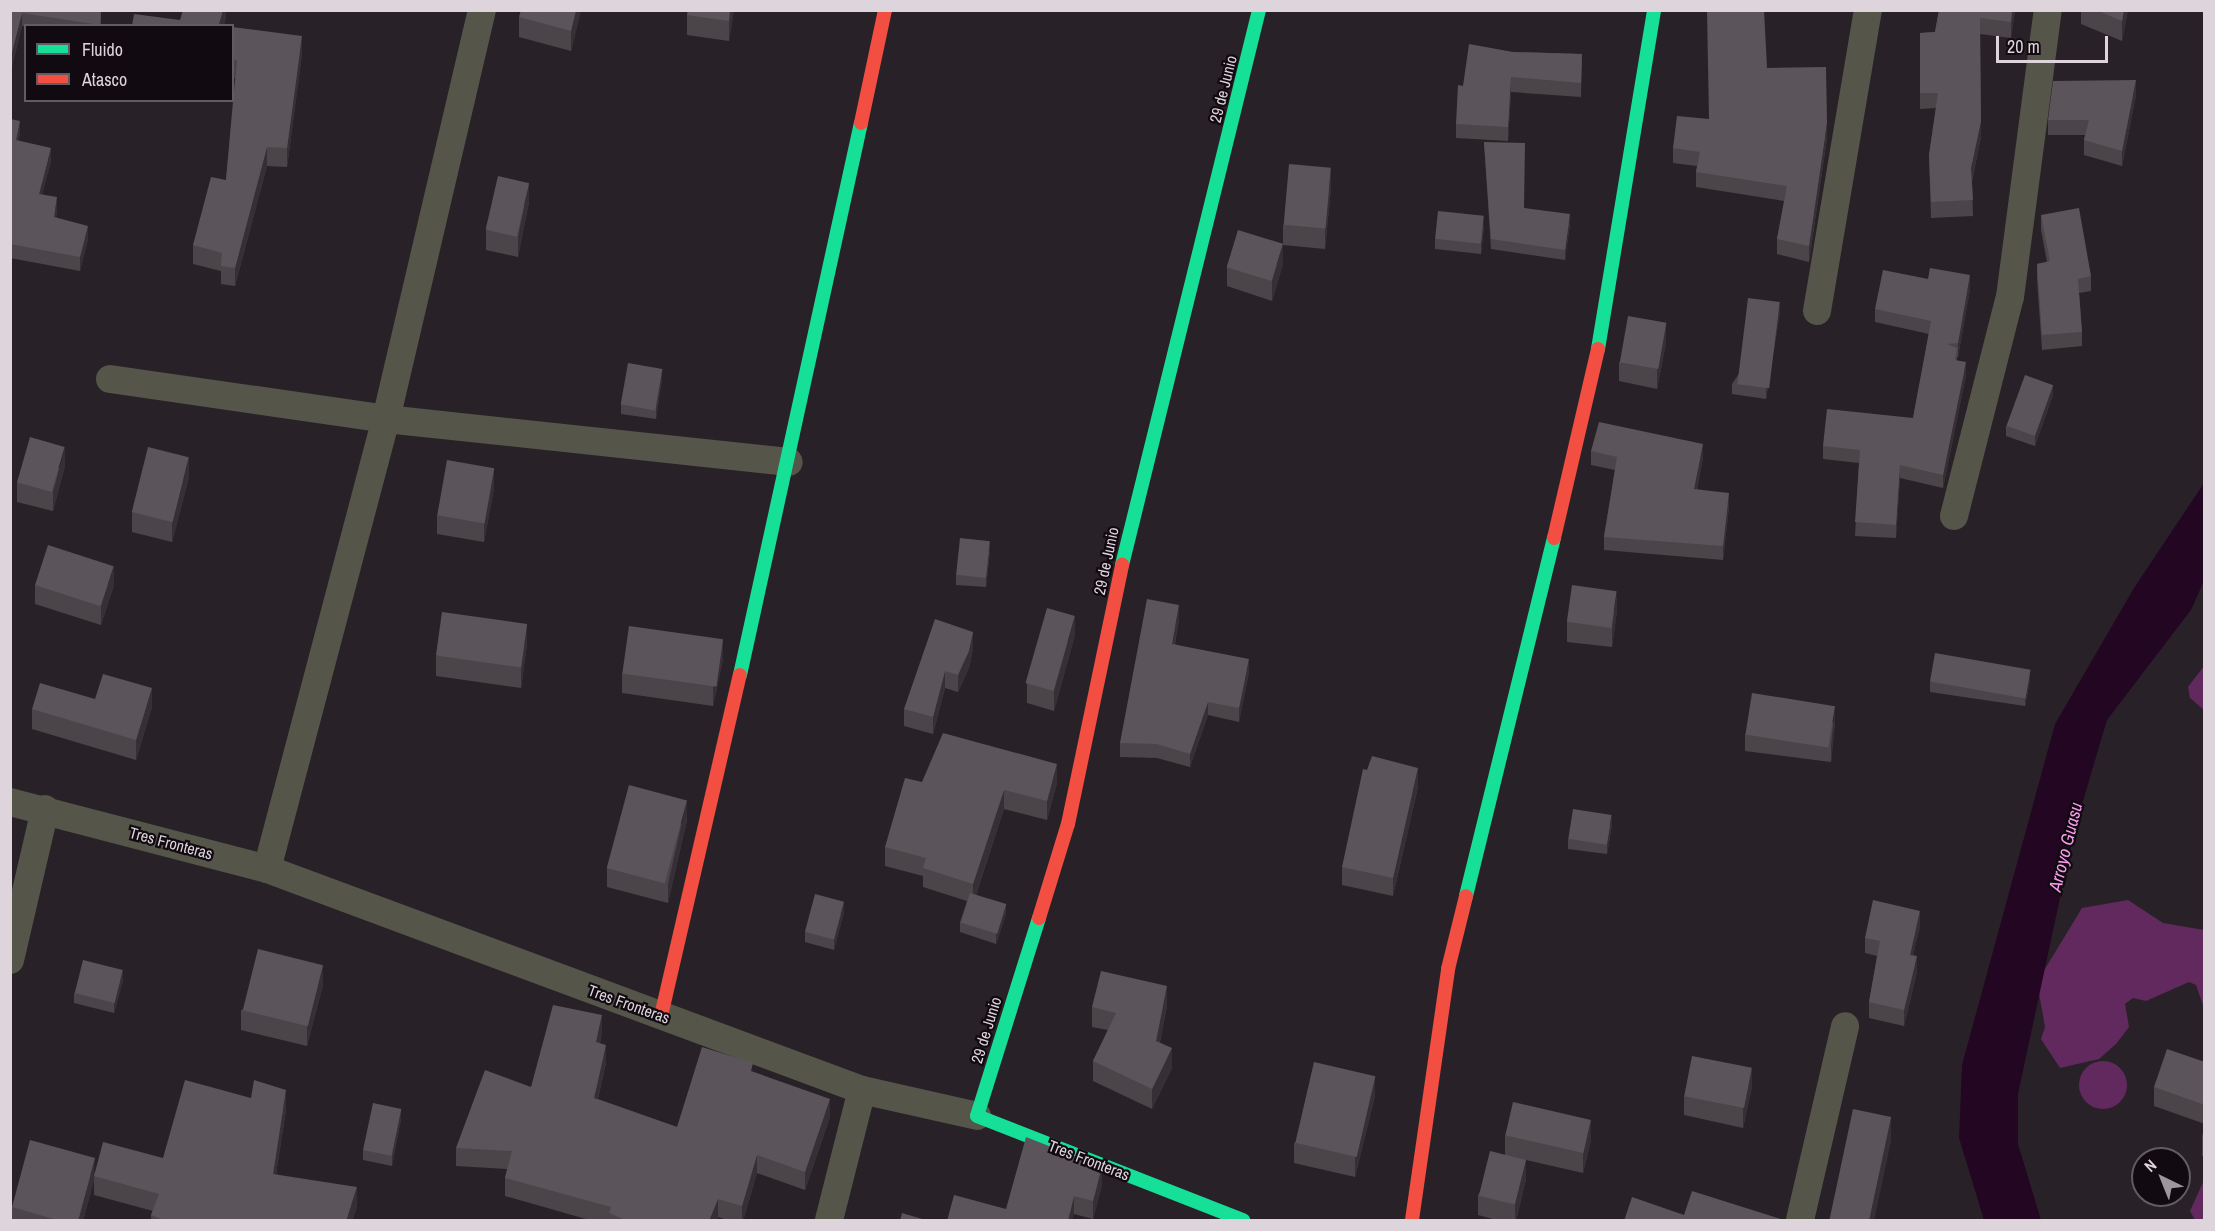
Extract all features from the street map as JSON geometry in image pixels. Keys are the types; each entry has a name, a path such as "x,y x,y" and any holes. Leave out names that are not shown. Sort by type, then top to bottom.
{"street":[{"path":"267,868 386,419 482,10"},
{"path":"661,1016 789,462 885,10"},
{"name":"29 de Junio","path":"977,1116 1068,824 1131,521 1259,10"},
{"path":"1412,1221 1449,969 1592,384 1654,10"},
{"path":"1817,311 1868,10"},
{"path":"1954,516 2010,297 2048,10"},
{"path":"110,379 386,419 789,462"},
{"name":"Tres Fronteras","path":"10,802 45,809 267,868 862,1090 977,1116 1243,1221"},
{"path":"10,960 45,809"},
{"path":"1800,1221 1845,1026"},
{"path":"830,1221 862,1090"}],"shaded area":[{"path":"2204,666 2204,710 2190,698 2188,687"},
{"path":"2128,900 2163,923 2204,930 2204,1008 2196,985 2189,982 2146,1001 2133,998 2125,1004 2129,1027 2116,1044 2099,1059 2060,1068 2041,1039 2045,1027 2037,982 2082,908"},
{"path":"2103,1061 2120,1068 2127,1085 2120,1102 2103,1109 2086,1102 2079,1085 2086,1068"},
{"path":"2204,1180 2204,1220 2195,1220 2190,1211"}],"water":[{"name":"Arroyo Guasu","path":"2204,483 2204,581 2191,610 2107,720 2075,828 2018,1094 2018,1144 2041,1220 1984,1220 1959,1138 1962,1065 2055,724 2134,588"}],"building":[{"path":"10,10 101,10 100,24 22,13 10,60"},
{"path":"183,10 223,10 219,24 132,24 134,14 180,20"},
{"path":"521,10 576,10 571,31 519,17"},
{"path":"688,10 730,10 729,21 687,15"},
{"path":"1707,10 1764,10 1767,68 1826,67 1827,123 1809,246 1777,239 1787,186 1696,172 1700,152 1673,148 1677,116 1709,119"},
{"path":"1939,10 2012,10 2011,22 1980,18 1981,121 1971,168 1973,200 1931,202 1929,155 1938,93 1920,93 1920,33 1935,32"},
{"path":"2096,10 2124,10 2122,21"},
{"path":"234,27 302,36 287,148 267,147 235,268 221,266 222,253 193,245 211,177 226,180 237,61 234,60"},
{"path":"1469,44 1513,52 1582,54 1581,83 1511,77 1508,127 1456,124 1458,85 1463,86"},
{"path":"2136,80 2122,151 2084,140 2089,120 2048,120 2053,81"},
{"path":"10,119 20,121 16,140 51,148 39,194 57,197 54,217 88,226 80,257 10,244"},
{"path":"1484,142 1525,143 1524,208 1570,214 1565,250 1491,239"},
{"path":"1289,164 1331,168 1326,228 1284,225"},
{"path":"498,176 529,183 517,237 486,230"},
{"path":"2079,208 2091,276 2078,279 2082,332 2042,335 2037,264 2050,261 2041,215"},
{"path":"1438,211 1484,216 1481,244 1435,239"},
{"path":"1238,230 1283,244 1272,281 1227,267"},
{"path":"1930,268 1970,275 1958,343 1947,344 1957,348 1955,360 1966,362 1943,475 1900,465 1896,525 1855,522 1860,450 1823,446 1827,409 1913,418 1931,321 1875,309 1883,270 1928,279"},
{"path":"1748,298 1780,302 1769,388 1737,384"},
{"path":"1628,316 1666,323 1658,369 1620,362"},
{"path":"628,363 662,369 655,410 621,404"},
{"path":"2025,375 2053,385 2035,436 2007,426"},
{"path":"1599,422 1703,444 1694,489 1729,493 1723,546 1604,537 1617,457 1591,451"},
{"path":"30,437 65,447 52,492 17,482"},
{"path":"148,447 189,457 173,522 132,512"},
{"path":"447,460 494,468 485,523 437,515"},
{"path":"960,538 990,541 986,578 956,575"},
{"path":"48,545 114,566 101,606 35,585"},
{"path":"1572,585 1617,591 1611,628 1567,622"},
{"path":"1147,599 1179,605 1172,644 1249,659 1239,708 1208,702 1190,754 1157,744 1120,743"},
{"path":"1047,608 1075,616 1053,691 1026,683"},
{"path":"442,612 527,624 521,668 436,656"},
{"path":"935,619 973,632 969,651 958,675 945,671 933,717 904,709"},
{"path":"629,626 723,639 716,687 622,674"},
{"path":"1935,653 2031,670 2025,698 1930,682"},
{"path":"103,674 152,688 136,740 32,709 40,683 95,699"},
{"path":"1752,693 1835,706 1828,748 1745,734"},
{"path":"943,733 1057,764 1047,801 1004,790 973,884 923,868 926,858 885,847 905,778 922,782"},
{"path":"1372,756 1418,768 1393,878 1342,867 1363,769 1367,770"},
{"path":"629,785 687,801 665,884 607,868"},
{"path":"1573,809 1612,815 1607,845 1568,839"},
{"path":"970,893 1006,904 997,934 961,923"},
{"path":"815,894 844,902 834,939 805,932"},
{"path":"1873,900 1920,911 1910,955 1917,956 1904,1010 1869,1002 1880,941 1865,938"},
{"path":"258,949 323,965 308,1026 243,1010"},
{"path":"83,960 123,970 115,1003 75,993"},
{"path":"1101,971 1167,986 1156,1041 1172,1048 1152,1089 1093,1061 1116,1013 1092,1007"},
{"path":"553,1005 602,1015 596,1042 606,1045 594,1098 677,1127 702,1047 753,1063 751,1071 830,1099 805,1172 757,1155 742,1206 718,1199 709,1221 628,1221 609,1213 611,1207 505,1178 512,1151 456,1148 485,1070 531,1087"},
{"path":"2167,1049 2205,1062 2205,1105 2154,1087"},
{"path":"1692,1056 1752,1068 1744,1108 1684,1096"},
{"path":"1314,1062 1375,1076 1357,1157 1295,1143"},
{"path":"185,1080 251,1098 254,1080 286,1090 273,1174 357,1187 346,1221 166,1221 151,1215 159,1194 94,1176 103,1142 163,1158"},
{"path":"1513,1102 1591,1120 1583,1153 1505,1135"},
{"path":"373,1103 401,1109 391,1156 363,1150"},
{"path":"1853,1109 1891,1117 1869,1220 1829,1220"},
{"path":"1026,1137 1102,1167 1093,1201 1074,1196 1068,1221 947,1221 954,1195 1006,1209"},
{"path":"30,1140 95,1158 78,1221 61,1221 12,1207"},
{"path":"1490,1151 1526,1160 1515,1205 1479,1196"},
{"path":"1692,1191 1787,1221 1624,1221 1632,1197 1684,1215"},
{"path":"902,1213 929,1221 900,1221"}],"traffic: fast":[{"path":"1122,565 1259,10"},
{"path":"1598,349 1654,10"},
{"path":"740,675 861,123"},
{"path":"1466,896 1554,538"},
{"path":"1039,918 977,1116 1243,1220"}],"traffic: jam":[{"path":"861,123 885,10"},
{"path":"1554,538 1598,349"},
{"path":"1039,918 1068,824 1122,565"},
{"path":"661,1016 740,675"},
{"path":"1412,1220 1448,969 1466,896"}]}
